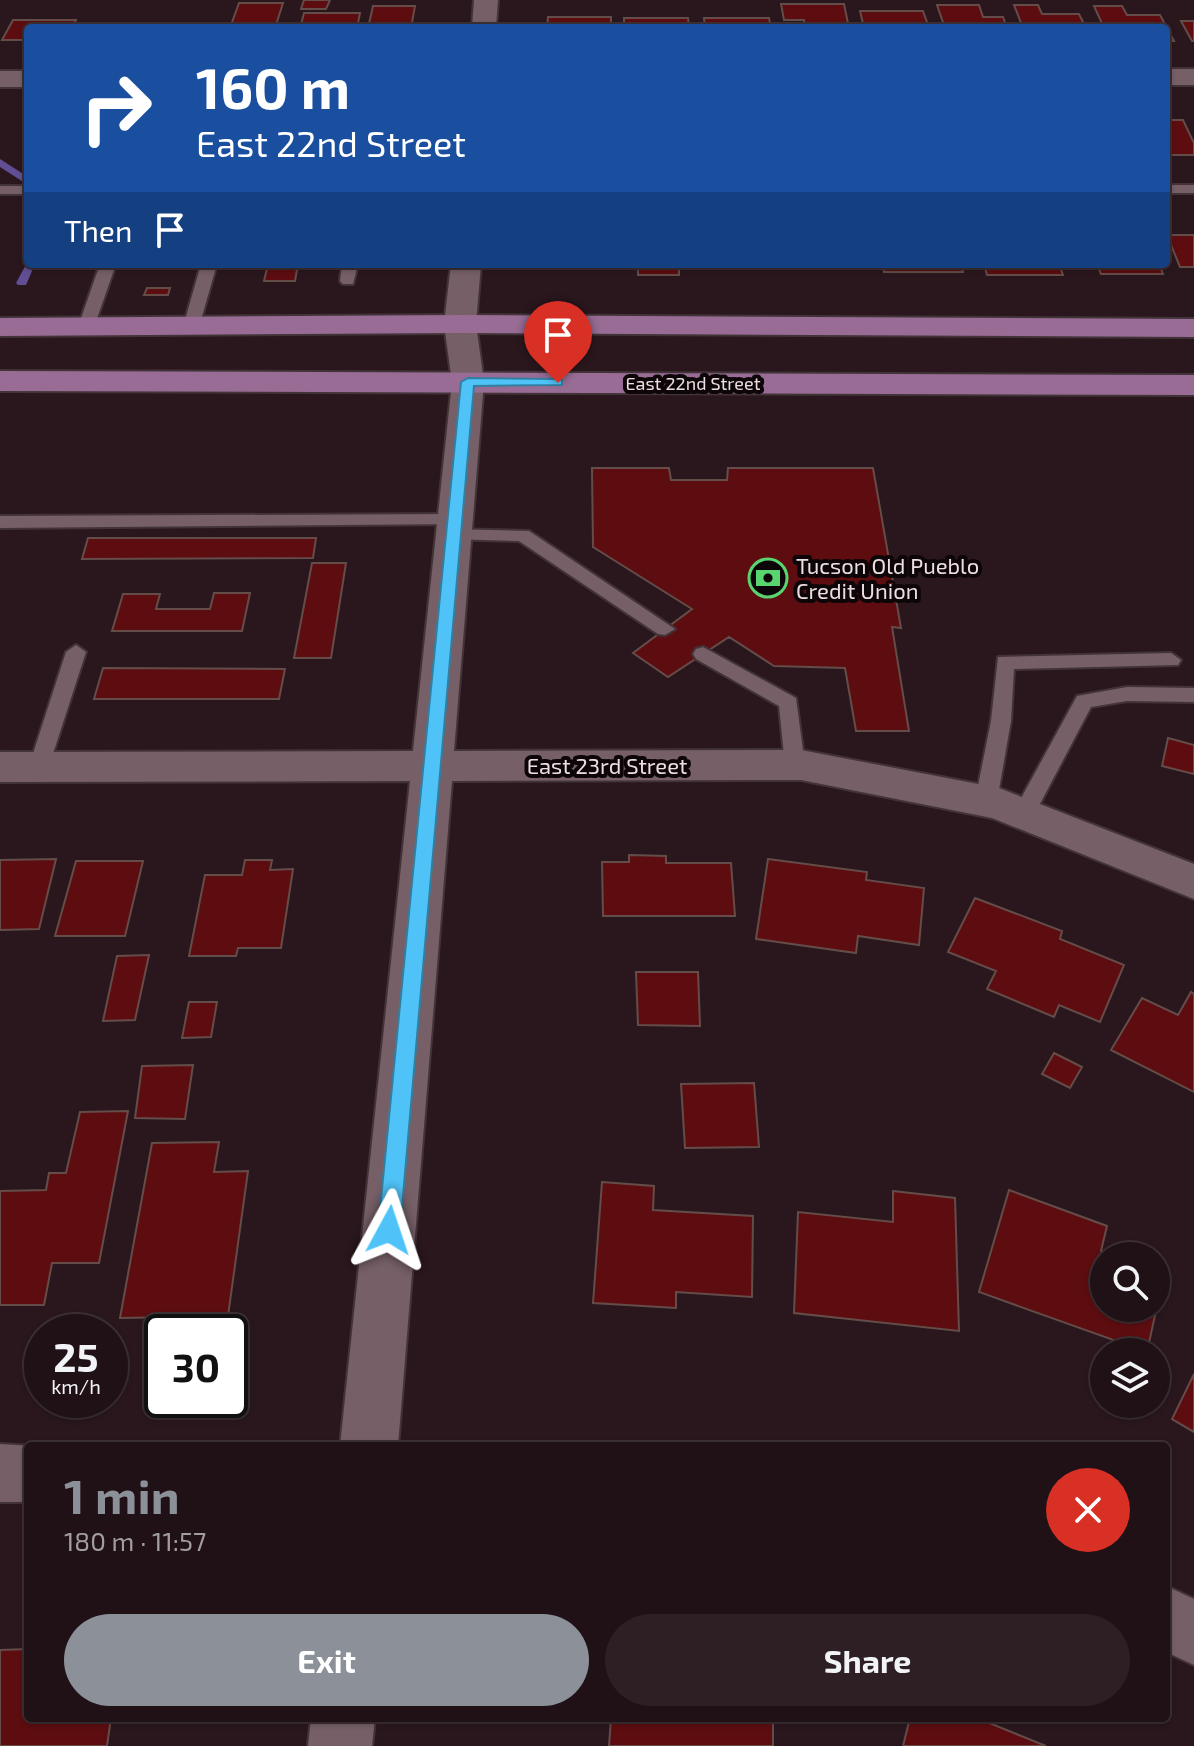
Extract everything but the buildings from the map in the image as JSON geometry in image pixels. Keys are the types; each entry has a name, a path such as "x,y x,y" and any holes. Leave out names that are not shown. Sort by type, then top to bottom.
{"main road":[{"path":"0,327 460,324 1194,328"},
{"name":"East 22nd Street","path":"0,381 1194,385"}],"street":[{"path":"484,24 486,0"},
{"path":"1170,77 1194,77"},
{"path":"0,79 24,79"},
{"path":"369,1442 452,528 468,382 460,324 466,268"},
{"name":"East 23rd Street","path":"20,766 795,765 1005,807 1194,882"},
{"path":"0,1473 24,1473"},
{"path":"1170,1619 1194,1634"},
{"path":"340,1746 343,1722"}],"lane":[{"path":"1170,189 1194,189"},
{"path":"0,190 24,190"},
{"path":"86,327 107,268"},
{"path":"191,327 208,268"},
{"path":"348,281 350,268"},
{"path":"0,522 452,528 523,535 665,629"},
{"path":"20,766 76,652"},
{"path":"703,654 789,703 795,765"},
{"path":"1005,807 1001,721 1005,662 1171,660"},
{"path":"1005,807 1084,701 1127,694 1194,695"}],"waterway":[{"path":"0,162 24,179"},
{"path":"22,283 28,268"}],"place":[{"name":"Tucson Old Pueblo Credit Union","path":"768,578"}],"route":[{"path":"389,1230 468,382 558,383"}]}
